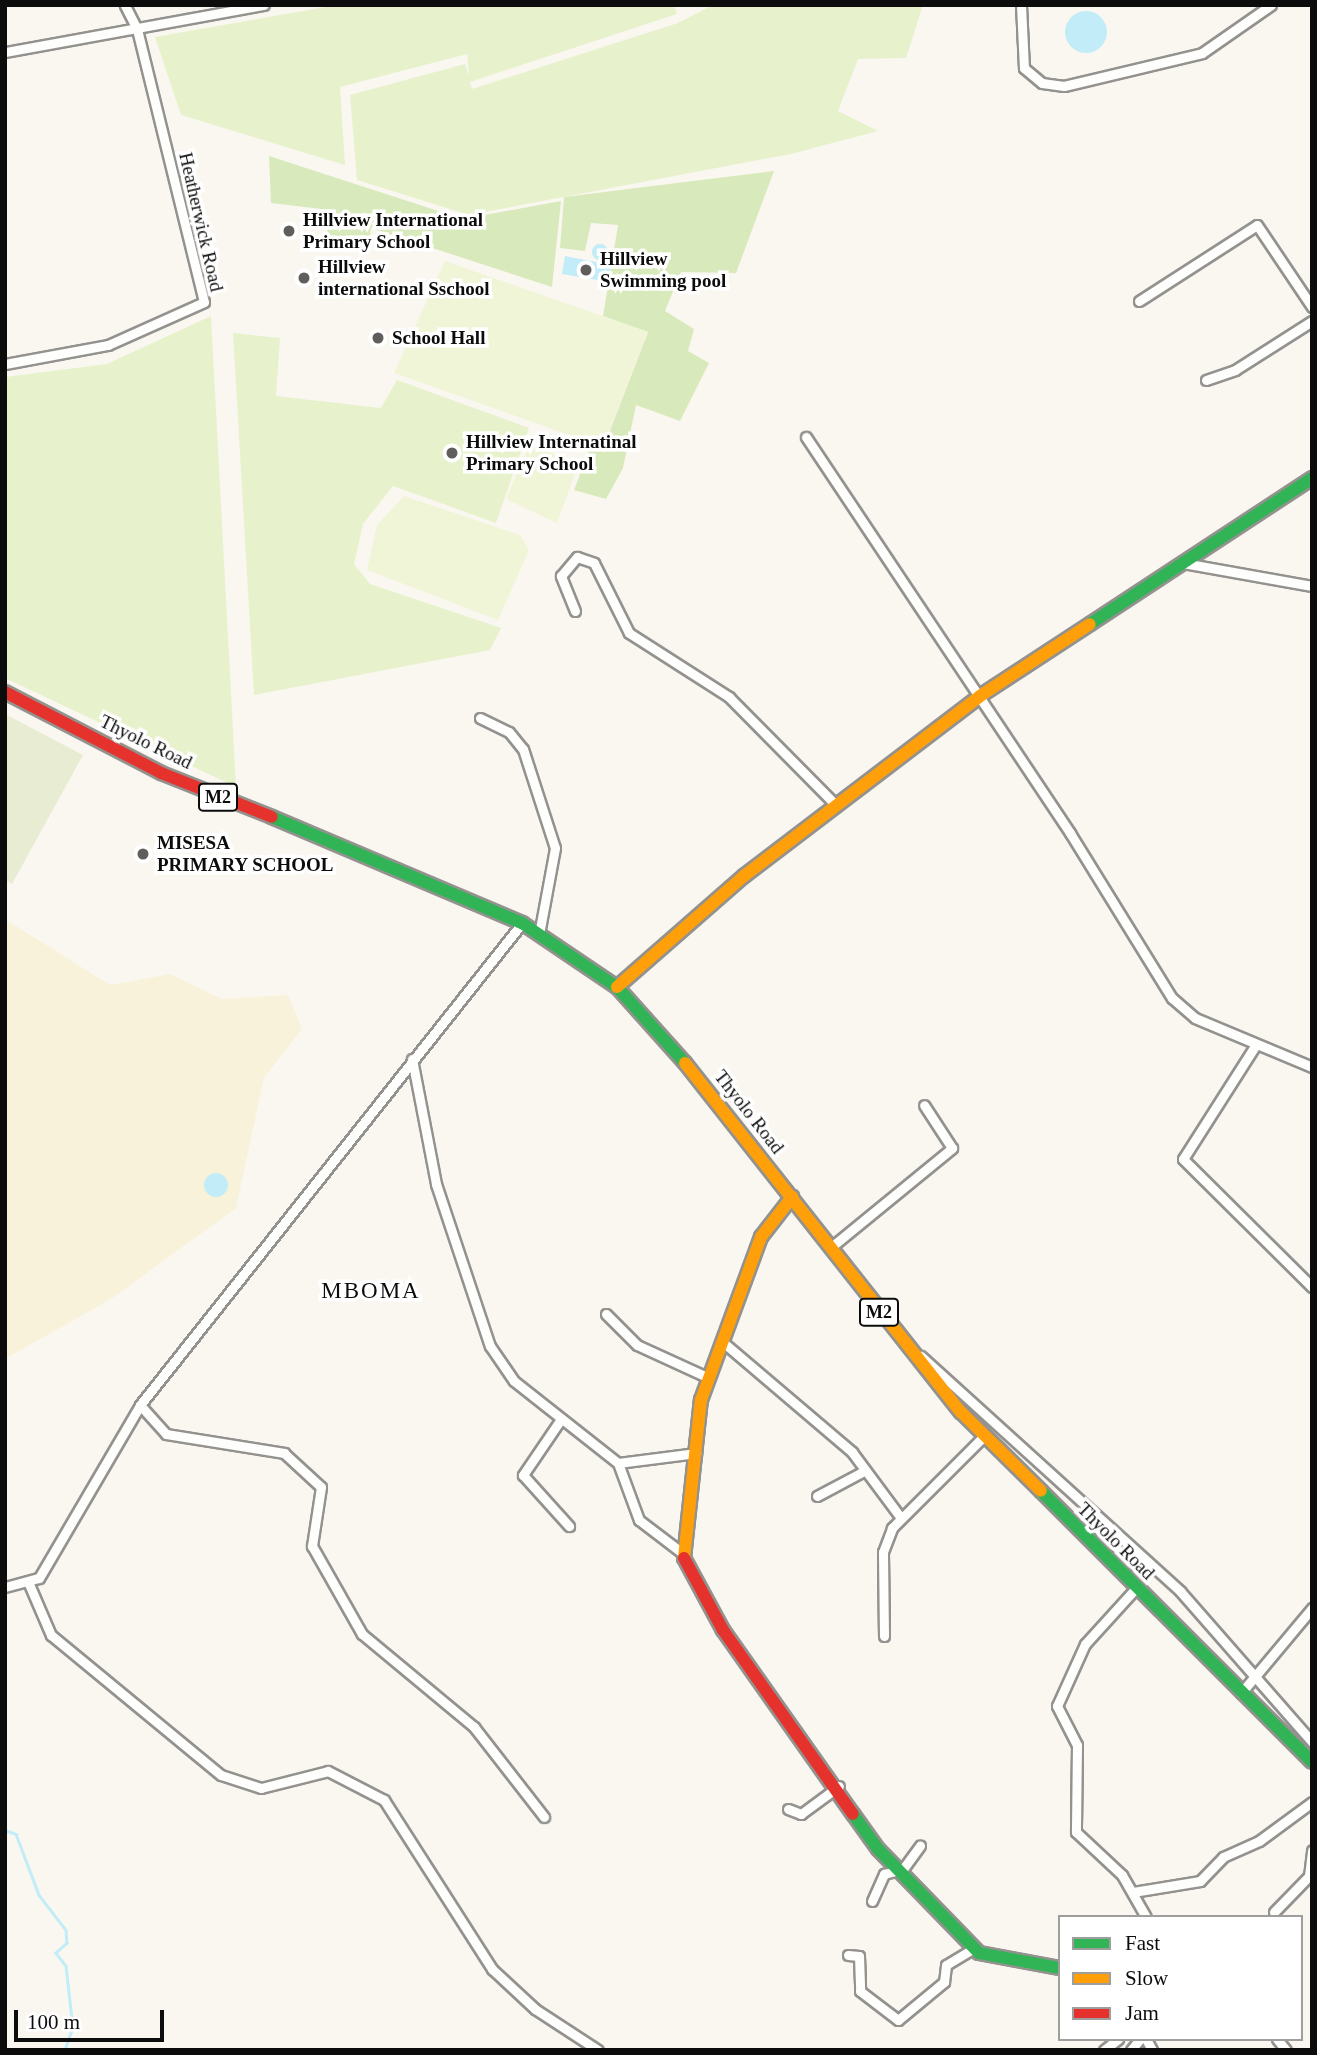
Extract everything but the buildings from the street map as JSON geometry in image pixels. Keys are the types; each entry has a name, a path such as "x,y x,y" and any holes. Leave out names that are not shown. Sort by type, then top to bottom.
{"main road":[{"path":"617,987 836,805 980,696 1312,478"},
{"name":"Thyolo Road","path":"5,692 161,773 439,882 522,923 617,987 655,1025 916,1358 985,1435 1308,1759"},
{"path":"792,1197 761,1237 709,1378 681,1552 723,1630 895,1868 985,1956 1058,1968"}],"street":[{"path":"125,5 137,29"},
{"path":"5,52 264,5"},
{"path":"1021,5 1024,68 1042,83 1064,86 1202,53 1272,5"},
{"name":"Heatherwick Road","path":"5,363 108,345 204,302 137,29"},
{"path":"1139,301 1257,225 1312,307"},
{"path":"1206,380 1312,321"},
{"path":"806,437 980,696 1171,998 1255,1046 1312,1067"},
{"path":"575,611 561,576 577,557 594,563 629,633 729,697 836,805"},
{"path":"1183,563 1312,586"},
{"path":"480,718 509,732 523,749 555,848 539,934"},
{"path":"5,1587 29,1584 39,1578 140,1405 522,923"},
{"path":"1255,1046 1182,1159 1312,1287"},
{"path":"412,1059 436,1184 490,1346 514,1381 618,1463 639,1520 681,1552"},
{"path":"830,1248 952,1148 924,1105"},
{"path":"606,1314 636,1345 709,1378"},
{"path":"724,1343 852,1452 901,1518"},
{"path":"916,1358 924,1355 936,1365 1180,1591 1312,1742 1308,1759"},
{"path":"140,1405 166,1434 284,1453 321,1487 312,1546 362,1634 474,1727 544,1817"},
{"path":"561,1419 523,1475 569,1526"},
{"path":"884,1636 883,1552 901,1518 985,1435"},
{"path":"618,1463 696,1452"},
{"path":"817,1496 864,1471"},
{"path":"29,1584 51,1635 221,1775 261,1788 328,1770 384,1800 492,1969 535,2009 598,2050"},
{"path":"1136,1588 1085,1644 1057,1706 1077,1745 1076,1832 1133,1892 1145,1915"},
{"path":"1241,1693 1312,1608"},
{"path":"788,1809 801,1814 837,1788"},
{"path":"1133,1892 1200,1881 1223,1857 1259,1841 1312,1802"},
{"path":"872,1901 884,1874 895,1868 902,1869 920,1846"},
{"path":"1274,1912 1309,1876 1312,1850"},
{"path":"848,1955 859,1956 860,1991 898,2020 944,1982 946,1965 974,1948"}],"shaded area":[{"path":"5,919 110,985 170,974 222,999 288,995 302,1029 264,1078 236,1208 111,1299 5,1359"}],"green space":[{"path":"337,5 674,5 677,14 470,82 472,89 678,23 713,5 923,5 906,58 858,59 838,111 878,131 791,154 469,215 357,180 350,95 465,64 469,76 467,54 340,87 345,165 181,115 155,37"},
{"path":"269,156 463,219 561,201 552,287 371,228 368,250 326,242 330,210 271,203"},
{"path":"774,171 736,273 681,272 665,311 694,329 688,351 709,363 680,421 636,405 623,468 606,499 574,490 592,443 604,446 648,332 603,316 618,225 591,223 585,251 560,248 564,197"},
{"path":"445,261 648,332 603,447 394,373"},
{"path":"211,316 236,787 5,678 5,377 107,364"},
{"path":"233,333 280,338 276,396 381,408 397,380 529,428 496,523 393,486 363,524 354,564 370,584 501,628 490,650 254,695"},
{"path":"529,445 579,463 557,523 506,499"},
{"path":"404,496 520,535 529,550 498,620 367,570 377,525"},
{"path":"5,714 83,755 12,884 5,880"}],"water":[{"path":"1086,11 1101,17 1107,32 1101,47 1086,53 1071,47 1065,32 1071,17"},
{"name":"Hillview Swimming pool","path":"600,244 608,252 600,260 592,252"},
{"name":"Hillview Swimming pool","path":"565,256 611,265 609,282 562,274"},
{"path":"216,1173 225,1176 228,1185 225,1194 216,1197 207,1194 204,1185 207,1176"}],"waterway":[{"path":"5,1830 16,1834 39,1895 66,1930 67,1943 56,1953 66,1966 73,2027 65,2050"}],"traffic: fast":[{"path":"1090,624 1312,478"},
{"path":"272,817 522,923 617,987 685,1063"},
{"path":"1041,1491 1312,1762"},
{"path":"853,1814 878,1849 979,1953 1058,1968"}],"traffic: slow":[{"path":"617,987 744,876 980,696 1090,624"},
{"path":"685,1063 961,1412 1041,1491"},
{"path":"684,1558 701,1400 761,1237 792,1197"}],"traffic: jam":[{"path":"5,692 161,773 272,817"},
{"path":"684,1558 723,1630 853,1814"}],"place":[{"name":"Hillview International Primary School","path":"289,231"},
{"name":"Hillview Swimming pool","path":"586,270"},
{"name":"Hillview international Sschool","path":"304,278"},
{"name":"School Hall","path":"378,338"},
{"name":"Hillview Internatinal Primary School","path":"452,453"},
{"name":"MISESA PRIMARY SCHOOL","path":"143,854"}],"district":[{"name":"MBOMA","path":"371,1291"}]}
